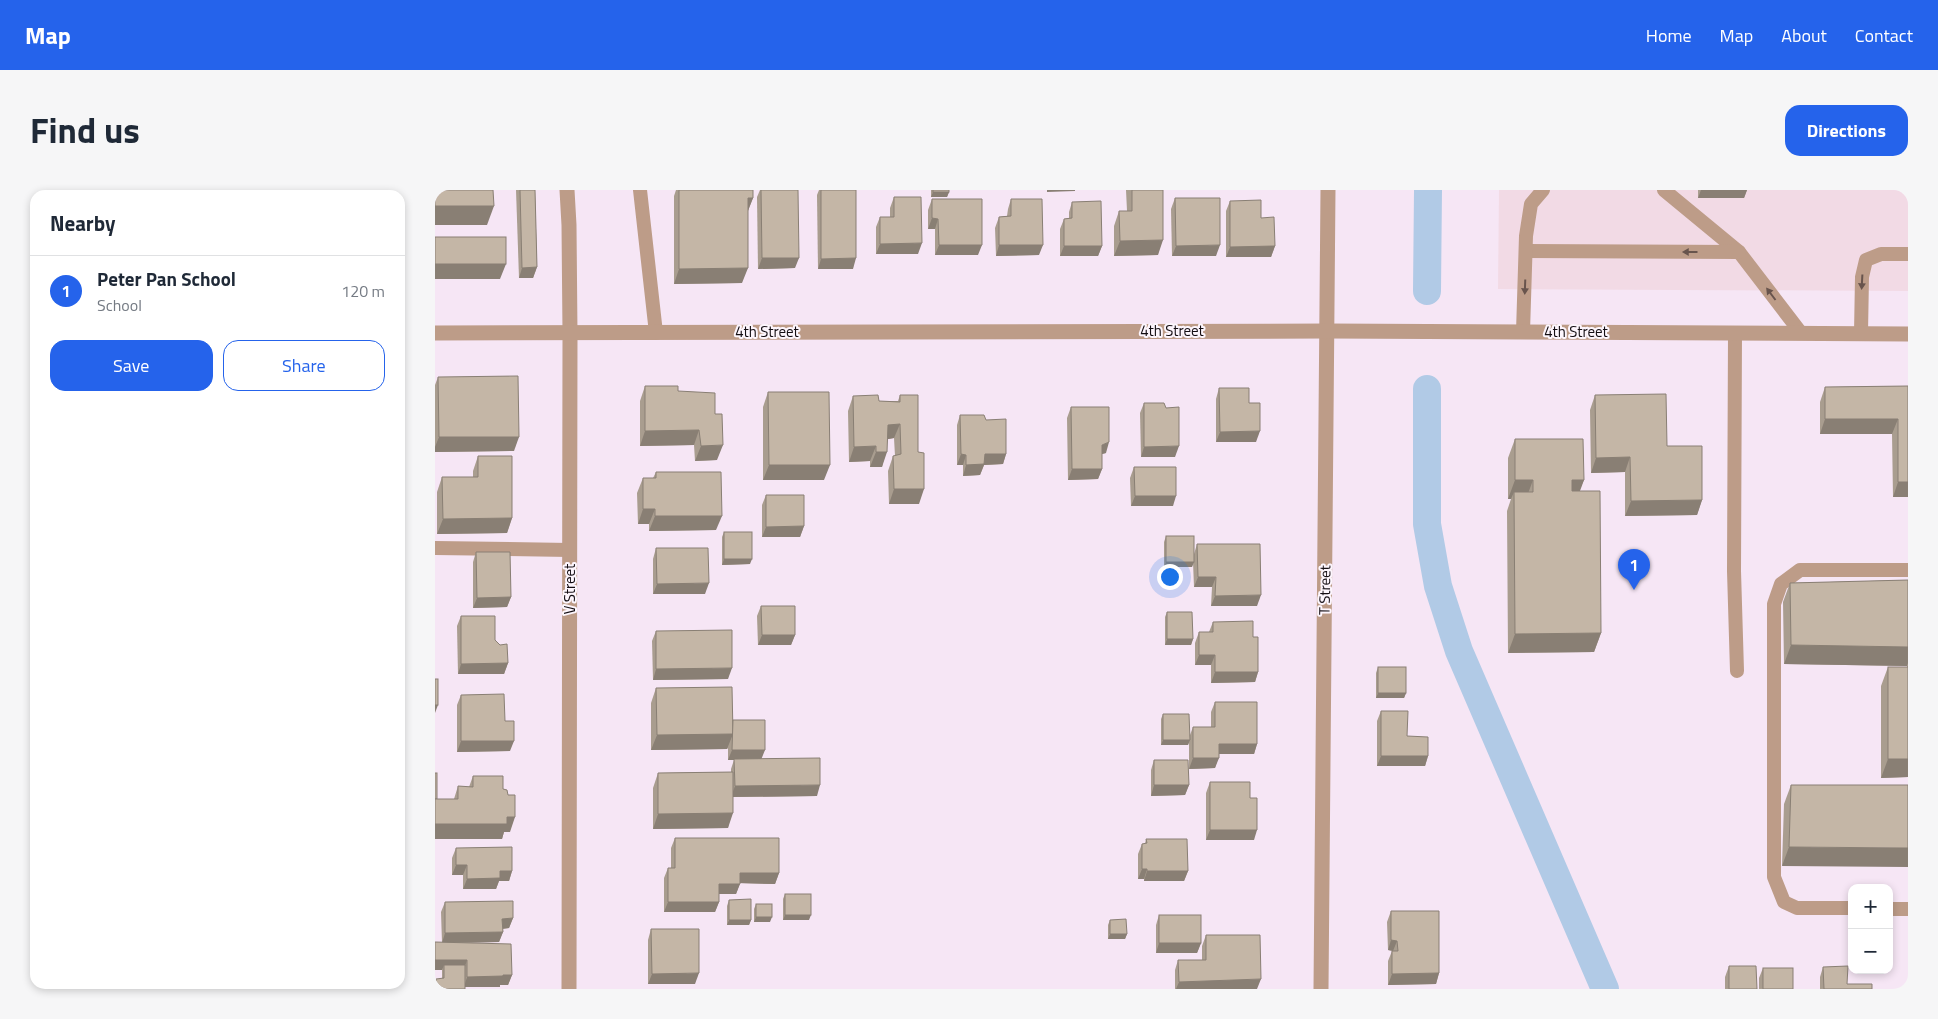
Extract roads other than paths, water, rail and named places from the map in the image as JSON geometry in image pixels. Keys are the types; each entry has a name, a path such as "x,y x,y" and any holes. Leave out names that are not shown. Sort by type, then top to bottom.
{"street":[{"name":"V Street","path":"567,190 570,333 569,989"},
{"name":"T Street","path":"1321,989 1328,190"},
{"name":"4th Street","path":"435,333 1328,331 1908,334"}],"lane":[{"path":"640,190 656,333"},
{"path":"1523,332 1526,251 1531,204 1543,190"},
{"path":"1664,190 1739,252 1801,333"},
{"path":"1526,251 1739,252"},
{"path":"1861,334 1862,277 1866,260 1881,254 1908,254"},
{"path":"1735,333 1734,571 1737,671"},
{"path":"435,548 570,550"},
{"path":"1848,908 1797,908 1784,902 1774,877 1774,604 1781,584 1800,570 1908,570"},
{"path":"1893,909 1908,909"}],"waterway":[{"path":"1427,291 1428,190"},
{"path":"1427,389 1427,524 1438,586 1459,651 1605,989"}],"place":[{"name":"Peter Pan School","path":"1634,590"}]}
